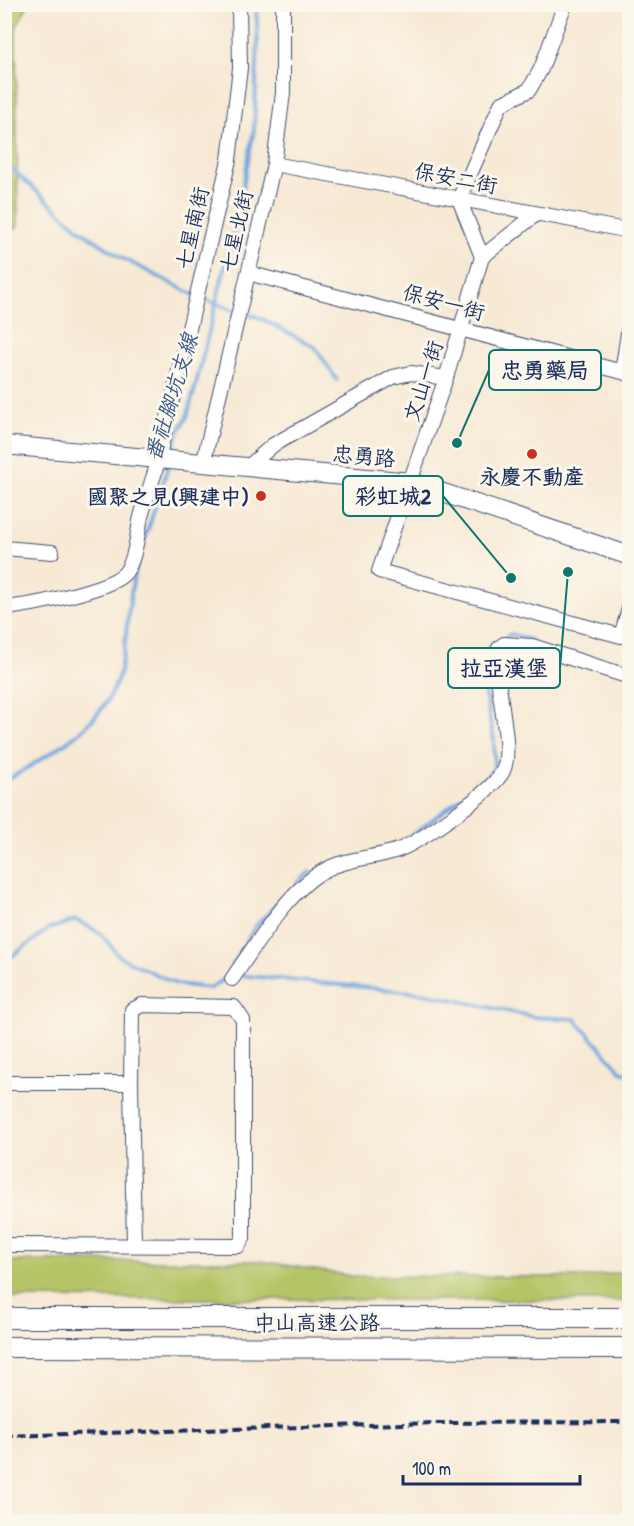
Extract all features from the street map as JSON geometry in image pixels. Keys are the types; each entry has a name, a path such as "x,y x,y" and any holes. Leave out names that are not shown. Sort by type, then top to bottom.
{"highway":[{"name":"中山高速公路","path":"4,1318 630,1318"},
{"name":"中山高速公路","path":"4,1347 630,1348"}],"main road":[{"path":"4,445 162,459"},
{"name":"忠勇路","path":"162,459 411,482 630,556"}],"street":[{"name":"七星南街","path":"4,608 64,597 110,583 125,573 133,554 162,459 229,160 240,68 239,4"},
{"name":"七星北街","path":"197,463 248,273 274,164 283,93 283,4"},
{"path":"535,215 482,257 459,199 501,104 530,90 542,69 565,4"},
{"name":"保安二街","path":"274,164 535,215 630,231"},
{"name":"文山一街","path":"482,257 446,378 379,571 621,636 630,605"},
{"name":"保安一街","path":"248,273 626,373"},
{"path":"626,373 629,327"},
{"path":"247,468 273,445 393,377 411,373 446,378"},
{"path":"4,548 52,552"},
{"path":"232,979 284,909 308,882 328,868 367,860 414,843 496,782 506,761 498,654 504,644 532,646 630,677"},
{"path":"4,1245 238,1246 243,1238 243,1020 234,1007 142,1005 132,1010 131,1083 135,1244"},
{"path":"4,1083 131,1083"}],"green space":[{"path":"5,4 26,5 27,7 16,28 18,225 16,229 5,228"},
{"path":"5,1261 261,1261 352,1276 588,1277 629,1271 629,1301 5,1298"}],"waterway":[{"name":"番社腳坑支線","path":"172,454 179,431 187,417 195,388 235,226 254,130 258,41 256,4"},
{"path":"4,162 80,230 122,258 194,295"},
{"name":"番社腳坑支線","path":"201,298 236,311"},
{"path":"243,313 258,317 315,347 337,380"},
{"name":"番社腳坑支線","path":"142,548 169,464"},
{"name":"番社腳坑支線","path":"4,782 71,739 99,712 110,696 122,664 133,578 137,564"},
{"path":"502,640 511,634 531,640"},
{"path":"407,839 478,785 494,769 494,741 481,673 486,650 496,644"},
{"path":"613,665 630,670"},
{"path":"298,883 310,872"},
{"path":"4,962 49,929 76,920 100,933 120,957 176,984 210,988 225,979 255,927 280,901"},
{"path":"238,975 423,993 534,1017 575,1019 621,1071 630,1074"}],"railway":[{"path":"4,1436 435,1423 630,1422"}],"place":[{"name":"忠勇藥局","path":"457,443"},
{"name":"永慶不動產","path":"532,454"},
{"name":"國聚之見(興建中)","path":"261,496"},
{"name":"拉亞漢堡","path":"568,572"},
{"name":"彩虹城2","path":"511,578"}]}
